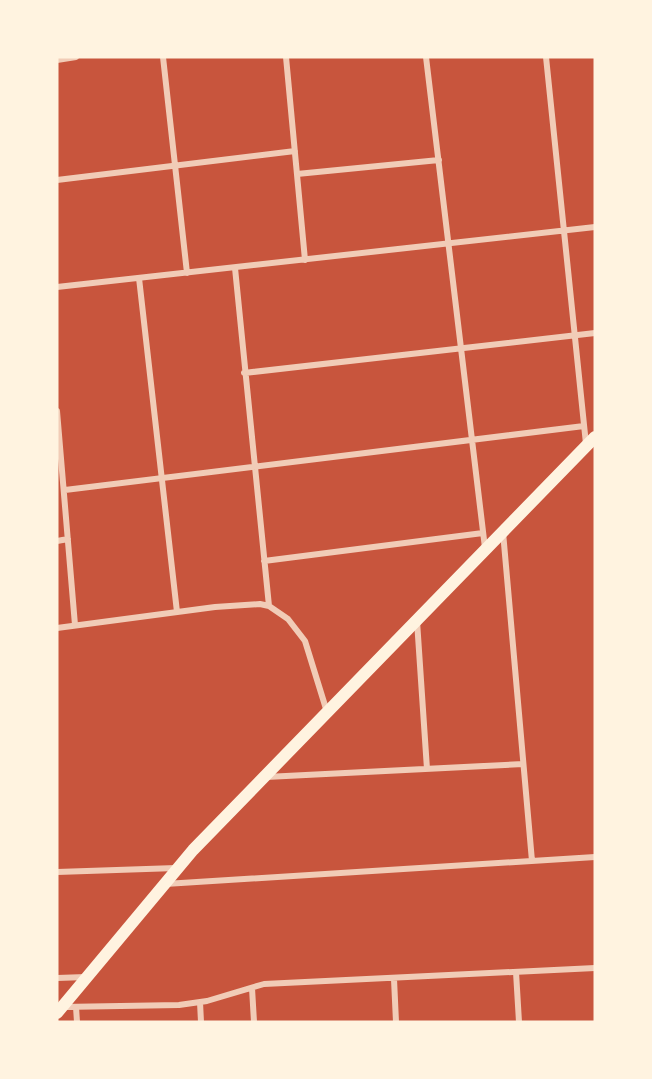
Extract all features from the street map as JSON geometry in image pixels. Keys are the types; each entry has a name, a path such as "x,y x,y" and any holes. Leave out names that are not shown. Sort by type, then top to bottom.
{"main road":[{"path":"59,1010 179,868 595,437"}],"street":[{"path":"57,60 76,57"},
{"path":"163,57 187,273"},
{"path":"286,57 305,260"},
{"path":"426,57 485,550"},
{"path":"546,57 586,447"},
{"path":"57,180 295,151"},
{"path":"297,174 439,160"},
{"path":"57,287 595,227"},
{"path":"235,267 253,466 269,606"},
{"path":"139,278 177,612"},
{"path":"244,373 595,333"},
{"path":"57,411 75,626"},
{"path":"65,490 584,426"},
{"path":"503,532 532,861"},
{"path":"264,561 483,533"},
{"path":"57,541 68,539"},
{"path":"57,628 177,612 260,604 269,606 288,620 305,641 327,713"},
{"path":"417,620 427,769"},
{"path":"264,778 523,764"},
{"path":"165,884 595,857"},
{"path":"57,872 179,868"},
{"path":"59,1010 76,1007 179,1005 281,982 394,979 595,968"},
{"path":"516,972 519,1022"},
{"path":"57,978 87,977"},
{"path":"394,979 396,1022"},
{"path":"252,988 254,1022"},
{"path":"200,1002 201,1022"},
{"path":"76,1007 77,1022"}]}
